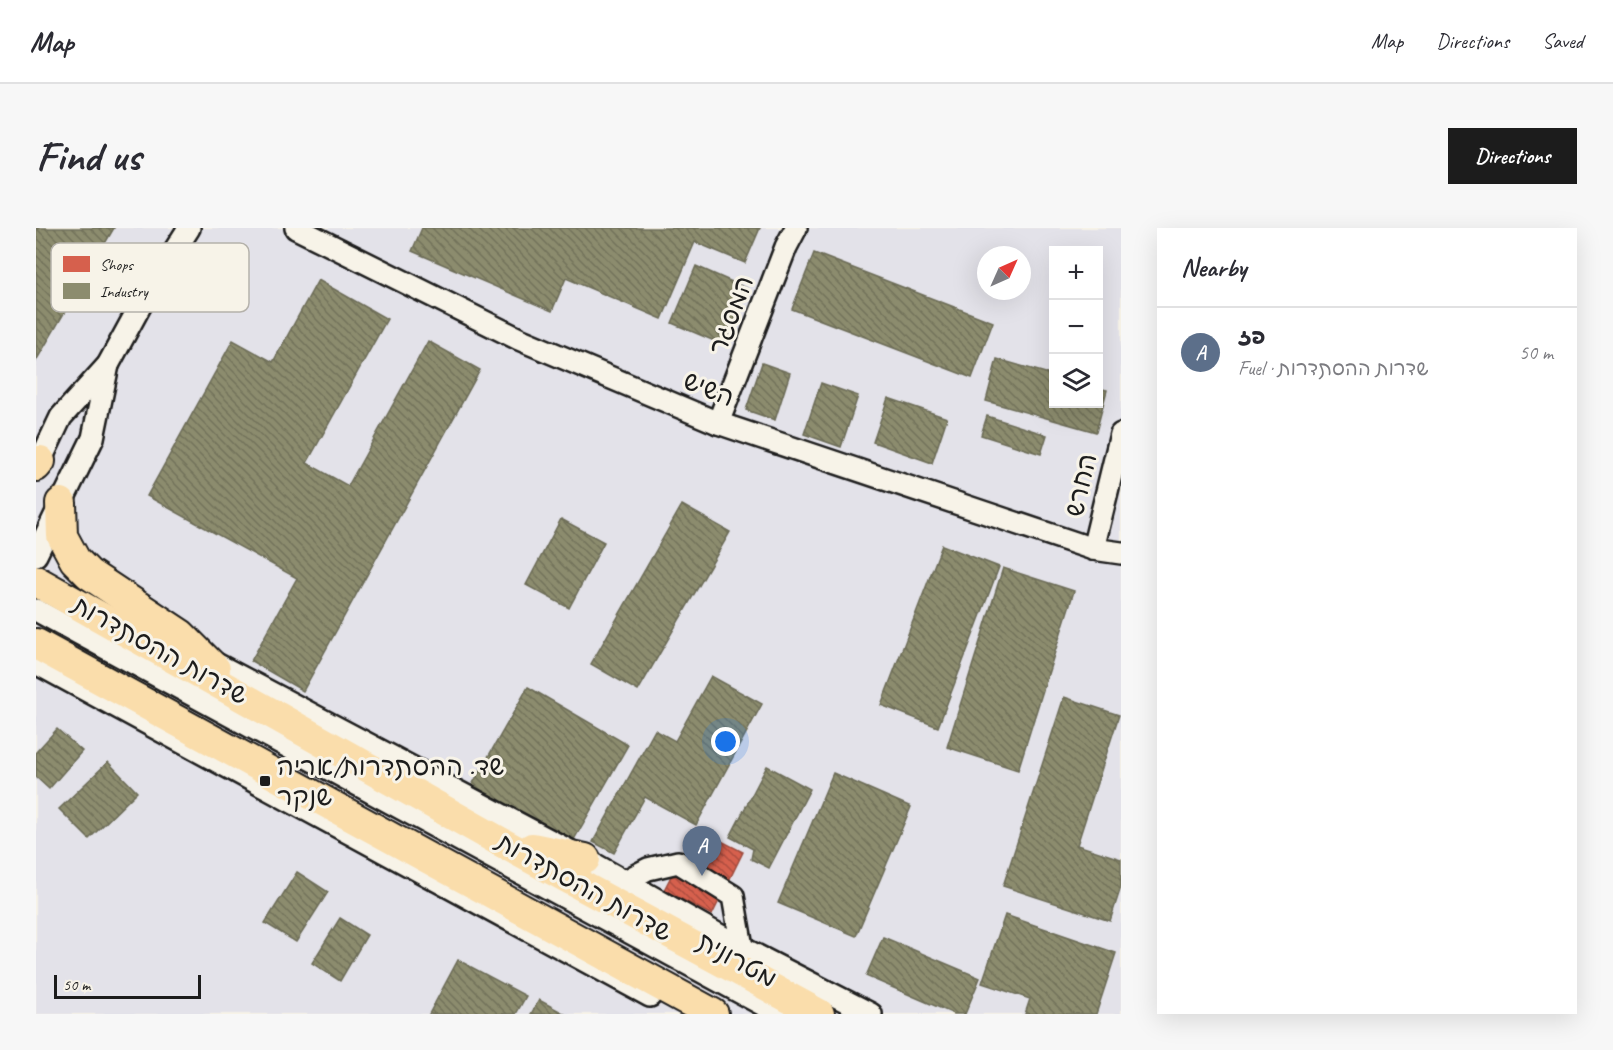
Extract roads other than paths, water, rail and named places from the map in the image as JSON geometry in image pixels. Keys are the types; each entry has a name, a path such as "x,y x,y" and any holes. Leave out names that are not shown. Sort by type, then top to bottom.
{"highway":[{"path":"61,504 62,536 75,560 89,574 181,635 235,691"},
{"name":"שדרות ההסתדרות","path":"36,581 499,841 819,1014"},
{"name":"שדרות ההסתדרות","path":"36,644 713,1014"},
{"path":"499,841 585,859"}],"street":[{"path":"167,243 173,228"},
{"path":"179,243 189,228"},
{"name":"השיש","path":"296,228 519,339 718,423 1093,549 1121,553"},
{"name":"המסגר","path":"718,423 786,247 796,228"},
{"path":"38,466 61,417 108,364 137,312"},
{"path":"36,555 93,438 108,364"},
{"path":"61,417 72,417 87,427 93,438"},
{"name":"החרש","path":"1093,549 1121,434"},
{"name":"מטרונית","path":"36,609 780,1014"},
{"path":"205,658 585,859 740,947 870,1014"},
{"path":"36,663 683,1014"},
{"path":"625,881 648,868 678,862 725,889 733,896 740,947 756,981"},
{"path":"437,863 458,893"}],"place":[{"name":"שד. ההסתדרות/אריה שנקר","path":"265,781"},
{"name":"פז","path":"702,876"}]}
